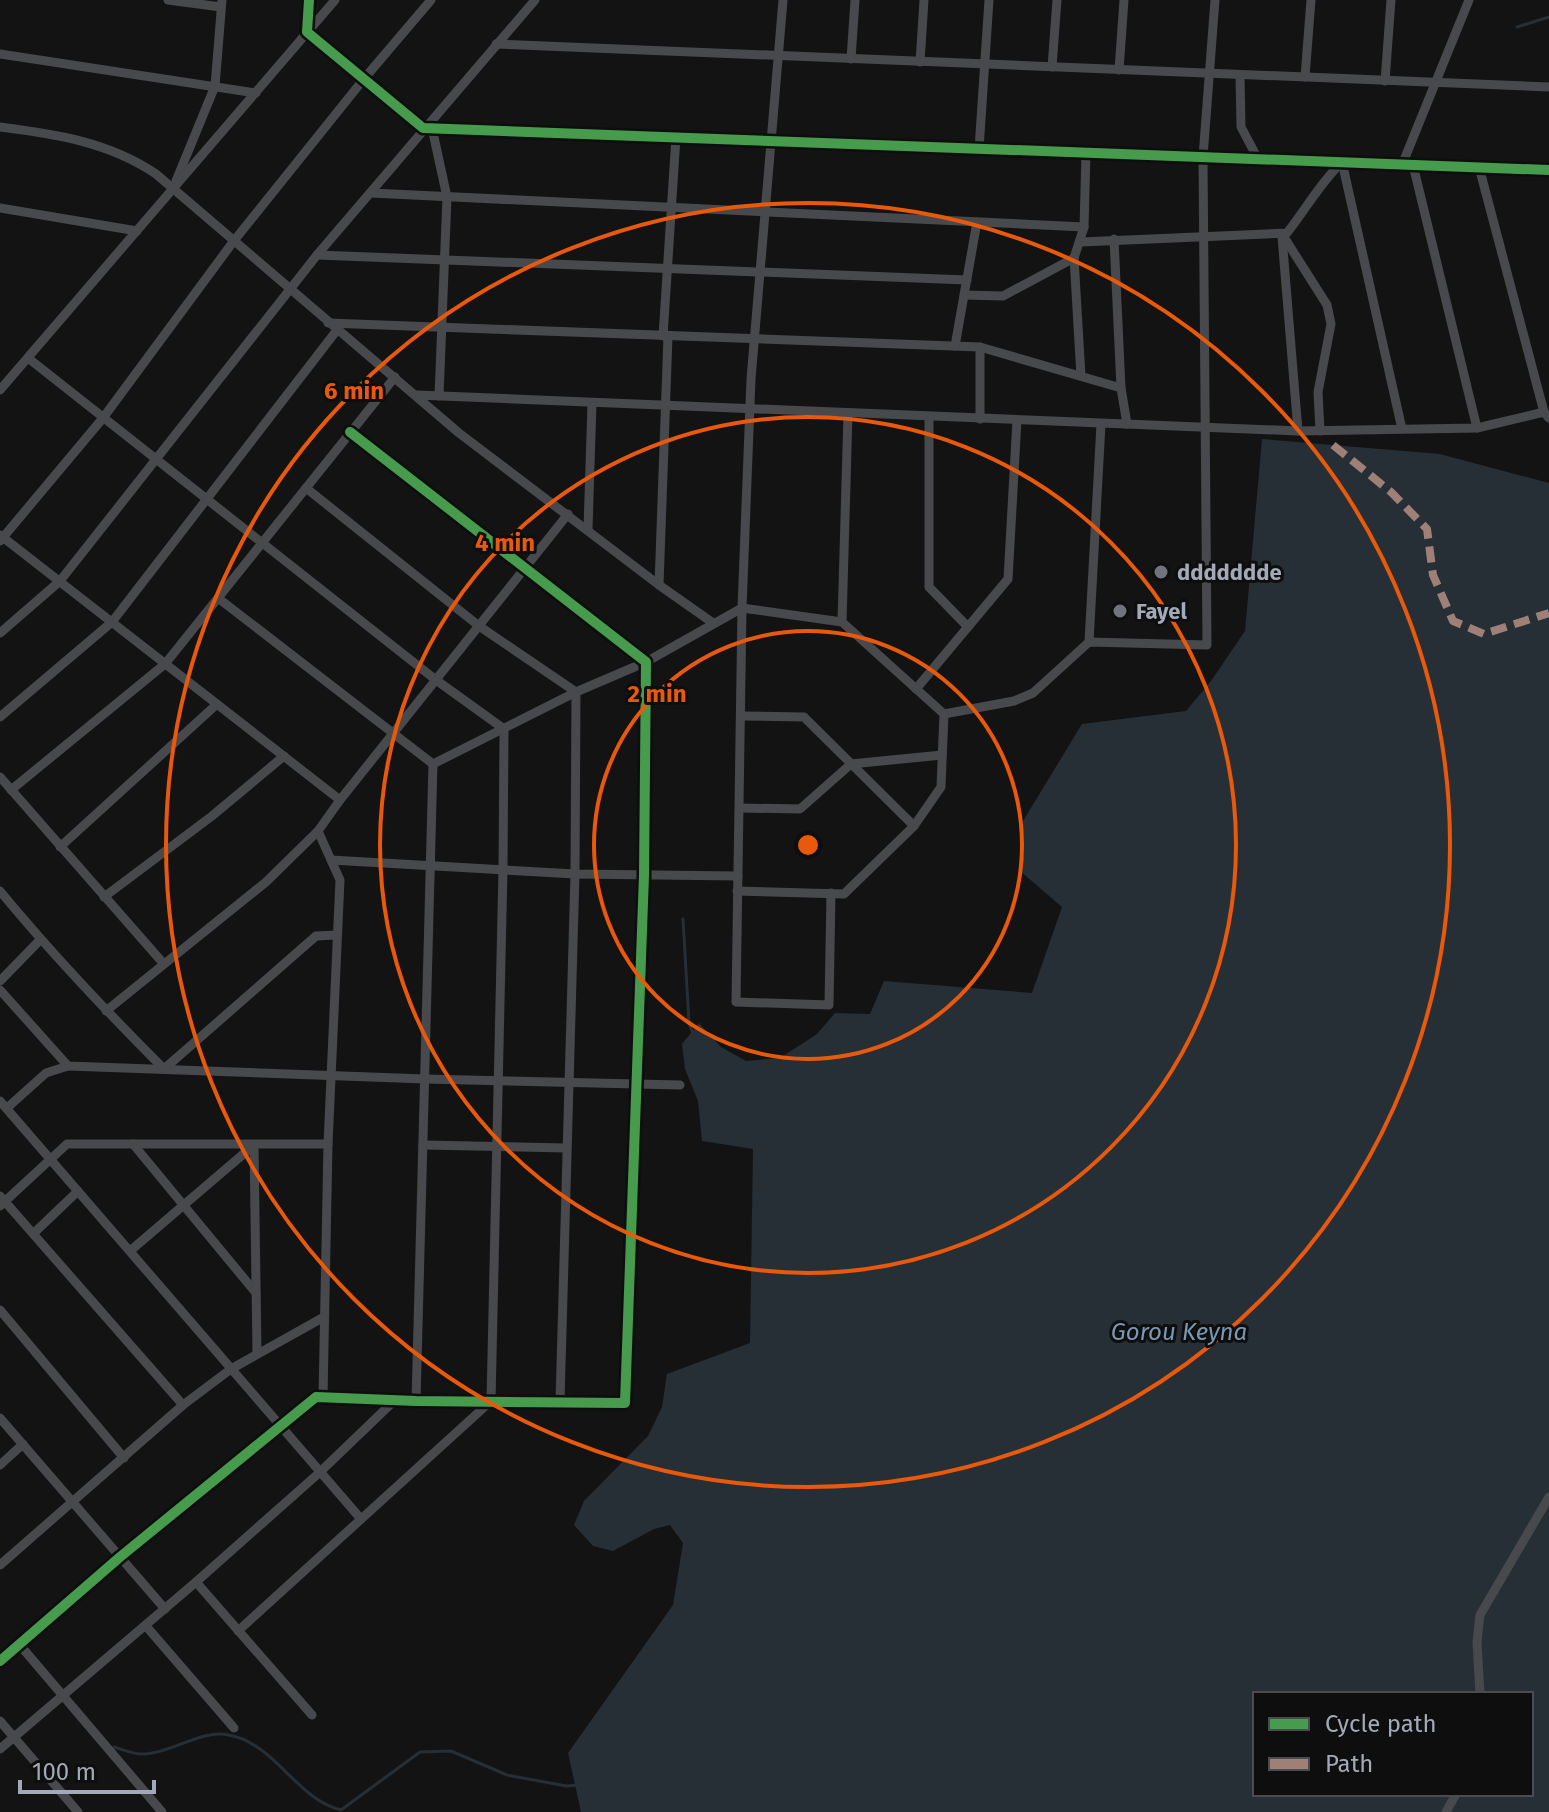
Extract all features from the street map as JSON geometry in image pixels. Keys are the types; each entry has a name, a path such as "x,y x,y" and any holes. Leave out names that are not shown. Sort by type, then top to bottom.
{"street":[{"path":"168,0 221,4 215,86 173,189"},
{"path":"307,32 309,0"},
{"path":"0,390 335,0"},
{"path":"340,800 1,538 103,418 233,242 431,0"},
{"path":"0,633 60,581 317,255 535,0"},
{"path":"783,0 750,410 742,608 736,1002 829,1005 831,893"},
{"path":"851,59 855,0"},
{"path":"920,62 924,0"},
{"path":"979,149 989,0"},
{"path":"1052,67 1057,0"},
{"path":"1119,70 1124,0"},
{"path":"944,714 1014,701 1033,693 1089,642 1207,645 1203,157 1215,0"},
{"path":"1305,77 1311,0"},
{"path":"1385,81 1391,0"},
{"path":"1402,165 1469,0"},
{"path":"307,32 363,80 428,128 1549,171"},
{"path":"496,44 1549,87"},
{"path":"0,54 256,93"},
{"path":"1240,75 1241,127 1258,159"},
{"path":"0,127 92,143 139,162 459,433 713,623"},
{"path":"428,128 447,197 439,396"},
{"path":"659,585 666,406 667,269 676,137"},
{"path":"1081,376 1074,258 1084,227 1086,153"},
{"path":"1081,242 1287,233 1324,180 1342,162"},
{"path":"1342,162 1402,429"},
{"path":"1413,165 1477,428"},
{"path":"417,395 1298,431 1477,428 1547,415 1479,167"},
{"path":"371,193 1084,227"},
{"path":"0,208 137,231"},
{"path":"955,346 977,222"},
{"path":"1282,234 1327,305 1331,324 1318,392 1320,431"},
{"path":"1282,234 1298,431"},
{"path":"1114,239 1121,388 1127,424"},
{"path":"317,255 967,280"},
{"path":"964,295 1003,296 1074,258"},
{"path":"332,326 441,327 980,347 1121,388"},
{"path":"0,717 112,622 207,501 332,326"},
{"path":"980,347 980,419"},
{"path":"28,358 436,680 504,729"},
{"path":"11,790 165,664 395,377"},
{"path":"588,529 592,403"},
{"path":"842,622 848,414"},
{"path":"929,417 929,587 968,627"},
{"path":"916,689 1008,579 1017,420"},
{"path":"1089,642 1101,424"},
{"path":"350,432 646,662"},
{"path":"306,488 479,626 576,692"},
{"path":"106,1011 266,882 318,831 568,514"},
{"path":"218,598 433,764"},
{"path":"433,764 576,692 646,662 742,608 842,622 944,714"},
{"path":"0,1661 120,1557 316,1397 625,1403 644,875 646,662"},
{"path":"560,1401 575,874 576,692"},
{"path":"60,847 217,704"},
{"path":"737,891 844,894 914,826 941,787 944,714"},
{"path":"742,716 804,717 914,826"},
{"path":"238,1631 491,1401 504,729"},
{"path":"740,808 800,809 851,764 942,755"},
{"path":"104,897 212,816 284,756"},
{"path":"416,1401 433,764"},
{"path":"0,777 163,963"},
{"path":"318,831 340,880 328,1144 323,1397"},
{"path":"331,860 575,874 738,876"},
{"path":"0,891 40,940 164,1069"},
{"path":"164,1069 316,936 337,935"},
{"path":"0,981 40,940"},
{"path":"0,990 68,1066"},
{"path":"361,1519 3,1104 46,1073 68,1066 680,1085"},
{"path":"183,1405 34,1233 2,1201 67,1144 328,1144"},
{"path":"133,1144 256,1293"},
{"path":"130,1251 254,1145"},
{"path":"254,1145 257,1353"},
{"path":"423,1145 566,1148"},
{"path":"34,1233 78,1191"},
{"path":"0,1310 124,1458"},
{"path":"0,1565 183,1405 231,1369 324,1317"},
{"path":"0,1749 196,1582 319,1473 396,1399"},
{"path":"0,1418 165,1609"},
{"path":"0,1465 23,1444"},
{"path":"1480,1692 1477,1642 1480,1615 1549,1497"},
{"path":"196,1582 312,1715"},
{"path":"146,1626 234,1728"},
{"path":"19,1644 162,1812"},
{"path":"0,1721 78,1812"}],"water":[{"name":"Gorou Keyna","path":"1262,439 1440,454 1549,483 1549,1812 581,1812 568,1753 673,1605 683,1543 670,1525 654,1529 613,1551 593,1546 574,1525 584,1501 648,1436 662,1407 667,1374 750,1343 753,1149 702,1141 698,1101 685,1069 682,1044 699,1023 721,1047 746,1061 780,1058 817,1034 835,1013 870,1014 884,981 1032,993 1062,907 1019,870 1023,821 1082,724 1186,711 1245,631"}],"waterway":[{"path":"1517,27 1549,17"},
{"path":"683,919 689,1023 693,1034"},
{"path":"114,1747 133,1753 155,1753 208,1735 229,1735 260,1749 311,1795 341,1810 420,1752 451,1751 507,1775 566,1786 579,1785"}],"marked path":[{"path":"1333,445 1391,492 1427,529 1433,575 1453,621 1484,634 1549,613"}],"cycle path":[{"path":"309,0 307,32 423,128 1549,170"},
{"path":"0,1661 120,1557 316,1397 625,1403 644,875 646,662 350,432"}],"place":[{"name":"ddddddde","path":"1161,572"},
{"name":"Fayel","path":"1120,611"}]}
